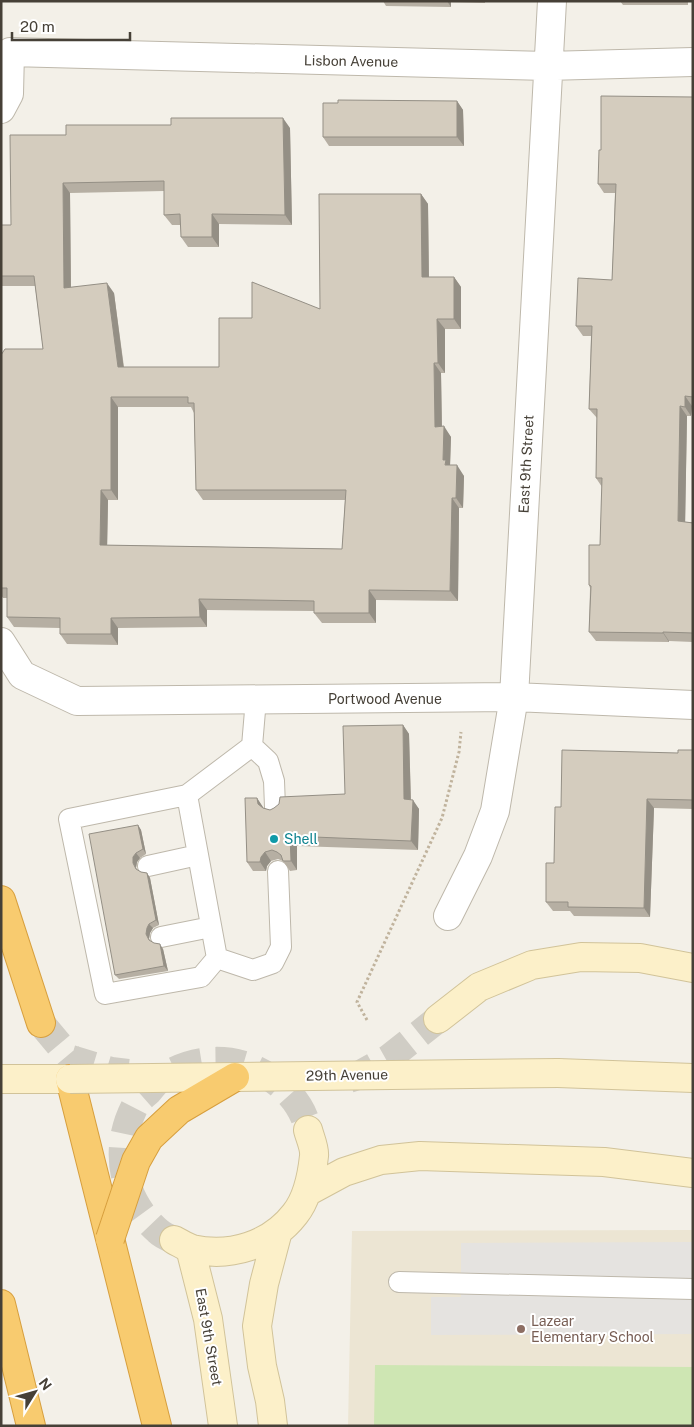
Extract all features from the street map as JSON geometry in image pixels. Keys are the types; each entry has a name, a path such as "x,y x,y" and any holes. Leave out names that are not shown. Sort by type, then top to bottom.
{"highway":[{"path":"1,900 41,1023"},
{"path":"110,1239 136,1161 149,1138 179,1110 235,1077"},
{"path":"70,1079 157,1426"},
{"path":"1,1304 31,1426"}],"main road":[{"path":"438,1019 479,987 532,965 581,958 640,958 693,968"},
{"name":"29th Avenue","path":"1,1079 558,1073 693,1078"},
{"path":"273,1426 257,1326 264,1284 278,1231 296,1214 307,1192 314,1154 308,1130"},
{"path":"307,1192 344,1172 381,1160 420,1156 604,1162 693,1173"},
{"name":"East 9th Street","path":"223,1426 208,1319 182,1244 221,1252 252,1247 278,1231"}],"street":[{"name":"East 9th Street","path":"448,916 478,856 495,811 514,697 552,1"},
{"name":"Lisbon Avenue","path":"1,109 9,94 10,52 547,66 693,62"},
{"name":"Portwood Avenue","path":"1,642 22,675 77,701 514,697 693,705"}],"lane":[{"path":"187,794 217,958 201,977 105,994 105,948 91,877 69,819 187,794 252,746 256,699"},
{"path":"252,746 268,761 274,781 275,807"},
{"path":"148,866 198,855"},
{"path":"217,958 253,970 273,963 281,947 278,871"},
{"path":"161,937 212,927"},
{"path":"399,1282 693,1289"}],"path":[{"path":"367,1020 357,1002 442,818 459,752 461,724"}],"shaded area":[{"name":"Lazear Elementary School","path":"693,1230 693,1426 348,1426 352,1231"},
{"path":"693,1242 693,1334 431,1335 431,1297 461,1297 461,1243"}],"green space":[{"path":"375,1365 693,1367 693,1426 374,1426"}],"building":[{"path":"601,96 693,97 693,397 685,396 685,407 680,406 678,521 693,523 693,633 589,632 591,586 589,585 589,545 600,545 602,478 596,478 597,409 589,409 592,326 576,326 578,278 612,280 616,184 598,184 599,150 601,150"},
{"path":"338,100 457,101 457,137 323,137 323,103 338,103"},
{"path":"171,118 283,118 285,215 212,214 212,237 181,237 180,214 164,215 164,181 63,183 64,288 107,283 118,367 219,367 219,318 252,318 252,282 320,309 319,194 421,194 422,277 454,277 454,319 437,319 438,363 434,363 435,427 444,426 443,460 446,460 445,465 457,465 456,498 452,498 450,591 369,590 369,613 314,613 314,601 199,599 200,617 111,618 111,634 60,634 60,618 7,617 7,588 1,588 1,355 5,349 43,349 34,276 1,276 1,225 11,225 10,135 66,135 66,125 171,125","holes":["111,397 188,397 188,403 194,403 196,490 346,490 342,549 100,545 101,490 111,490"]},
{"path":"403,725 404,799 413,800 411,841 290,836 291,861 283,861 281,855 272,850 265,852 260,862 247,862 245,798 257,798 258,804 270,810 279,804 280,797 345,794 343,726"},
{"path":"562,750 678,753 678,750 693,750 693,800 647,799 644,908 568,907 568,902 546,902 546,863 554,863 555,807 561,807"},
{"path":"138,825 143,849 133,857 133,863 136,869 147,873 156,920 149,924 146,934 149,940 160,944 164,966 115,975 89,834"}],"tunnel":[{"path":"349,1079 389,1058 438,1019"},
{"path":"41,1023 71,1059 111,1071 128,1073"},
{"path":"174,1240 160,1232 145,1218 128,1188 124,1172 124,1137 129,1120 137,1102 159,1080 176,1070 202,1062 230,1062 243,1065 269,1077 283,1087 299,1107 308,1130"}],"place":[{"name":"Shell","path":"274,839"},
{"name":"Lazear Elementary School","path":"521,1329"}]}
